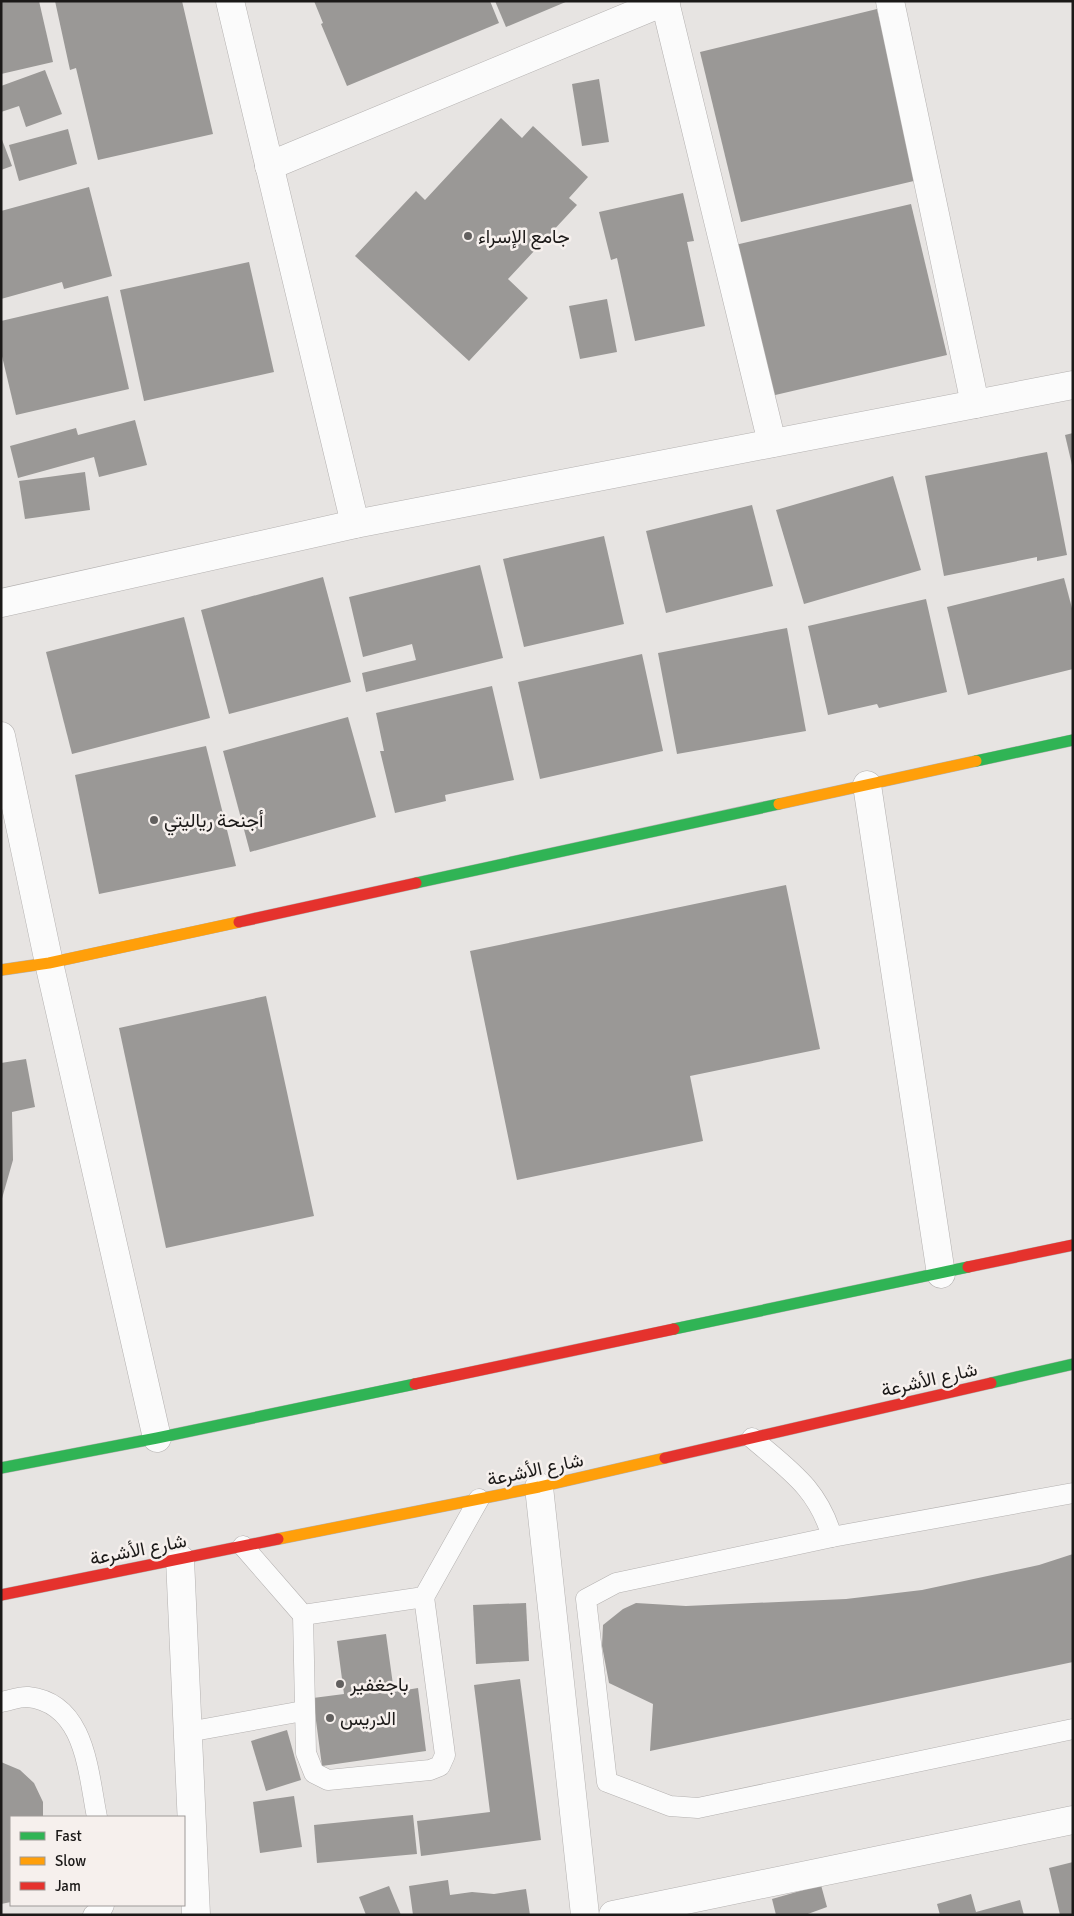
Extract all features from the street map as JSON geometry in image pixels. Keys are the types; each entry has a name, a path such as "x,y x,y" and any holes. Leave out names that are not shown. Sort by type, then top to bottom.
{"street":[{"path":"230,1 355,524"},
{"path":"269,166 665,1 772,444"},
{"path":"890,1 975,404"},
{"path":"1,602 355,524 1073,385"},
{"path":"1,736 48,963 157,1438"},
{"path":"1,970 48,963 1073,740"},
{"path":"868,785 941,1274"},
{"path":"1,1468 157,1438 1073,1245"},
{"name":"شارع الأشرعة","path":"1,1595 539,1487 1073,1364"},
{"path":"539,1487 585,1915"},
{"path":"180,1559 196,1915"},
{"path":"613,1915 1073,1820"}],"lane":[{"path":"752,1438 800,1480 815,1497 826,1517 832,1537"},
{"path":"1073,1494 832,1537 616,1584 586,1599 607,1782 670,1806 698,1808 1073,1729"},
{"path":"243,1546 303,1614 306,1753 314,1773 328,1780 430,1770 440,1766 445,1755 424,1597 479,1499"},
{"path":"303,1614 424,1597"},
{"path":"1,1702 26,1697 48,1702 65,1714 82,1741 96,1816"},
{"path":"188,1732 304,1711"},
{"path":"93,1915 104,1906"}],"building":[{"path":"1,1 39,1 53,62 1,74"},
{"path":"55,1 182,1 213,134 98,160 76,68 70,70"},
{"path":"314,1 490,1 499,23 347,86 321,24 323,23"},
{"path":"495,1 568,1 506,27"},
{"path":"877,9 918,180 741,222 700,52"},
{"path":"45,70 62,114 26,127 19,106 1,112 1,86"},
{"path":"599,79 609,142 582,146 572,84"},
{"path":"501,118 522,138 533,126 588,177 569,198 577,205 508,279 528,298 469,361 355,256 416,191 425,200"},
{"path":"68,129 77,164 19,181 9,145"},
{"path":"1,137 12,166 1,170"},
{"path":"89,187 112,276 64,289 62,282 1,299 1,211"},
{"path":"683,193 694,241 687,242 705,326 635,341 617,258 611,260 599,212"},
{"path":"911,204 947,355 771,396 735,245"},
{"path":"249,262 274,372 144,401 120,290"},
{"path":"108,296 129,389 16,415 1,352 1,321"},
{"path":"607,299 617,352 580,359 569,306"},
{"path":"135,420 147,465 99,477 94,457 18,478 10,446 76,428 78,435"},
{"path":"1073,433 1073,464 1072,465 1065,435"},
{"path":"1047,452 1067,555 1037,561 1037,557 944,576 925,476"},
{"path":"85,472 90,510 25,519 19,481"},
{"path":"893,476 921,570 804,604 776,510"},
{"path":"752,505 773,586 666,613 646,531"},
{"path":"604,536 624,624 524,647 503,559"},
{"path":"480,565 503,658 366,692 362,673 416,660 412,644 363,657 349,597"},
{"path":"323,577 351,682 229,714 201,610"},
{"path":"1064,578 1073,612 1073,669 968,695 947,607"},
{"path":"926,599 947,692 879,708 877,704 828,715 808,626"},
{"path":"184,617 210,718 72,754 46,652"},
{"path":"787,628 806,731 677,754 658,653"},
{"path":"642,654 663,751 540,779 518,682"},
{"path":"492,686 514,780 445,795 446,801 395,813 380,751 384,751 376,713"},
{"path":"348,717 376,817 250,852 223,751"},
{"name":"أجنحة رياليتي","path":"206,746 236,866 99,894 75,775"},
{"path":"786,885 820,1049 690,1076 703,1141 517,1180 470,951"},
{"path":"266,996 314,1216 166,1248 119,1028"},
{"path":"26,1059 35,1107 12,1112 13,1160 1,1202 1,1063"},
{"path":"1073,1554 1073,1662 650,1751 653,1704 609,1683 602,1646 603,1625 623,1609 636,1603 686,1606 846,1599 922,1590 1039,1565"},
{"path":"526,1603 529,1661 476,1664 473,1605"},
{"path":"386,1634 394,1692 418,1688 426,1751 322,1766 313,1698 344,1694 337,1641"},
{"path":"520,1679 541,1840 421,1856 417,1821 490,1812 474,1685"},
{"path":"287,1730 301,1780 266,1791 251,1741"},
{"path":"1,1762 20,1770 34,1783 43,1802 43,1816 10,1816 10,1902 1,1904"},
{"path":"294,1796 302,1847 260,1853 253,1802"},
{"path":"413,1815 417,1854 317,1863 314,1825"},
{"path":"1073,1862 1073,1915 1060,1915 1049,1868"},
{"path":"448,1880 450,1895 472,1892 494,1894 526,1889 530,1915 413,1915 409,1886"},
{"path":"821,1885 827,1907 805,1915 776,1915 772,1899"},
{"path":"389,1886 401,1915 366,1915 359,1897"},
{"path":"971,1894 976,1912 1020,1900 1024,1915 940,1915 937,1904"}],"traffic: fast":[{"path":"976,761 1073,740"},
{"path":"416,883 779,804"},
{"path":"674,1329 968,1267"},
{"path":"991,1383 1073,1364"},
{"path":"1,1468 157,1438 415,1384"}],"traffic: slow":[{"path":"779,804 976,761"},
{"path":"1,970 49,963 239,922"},
{"path":"278,1539 539,1487 665,1458"}],"traffic: jam":[{"path":"239,922 416,883"},
{"path":"968,1267 1073,1245"},
{"path":"415,1384 674,1329"},
{"path":"665,1458 991,1383"},
{"path":"1,1595 278,1539"}],"place":[{"name":"جامع الإسراء","path":"468,236"},
{"name":"أجنحة رياليتي","path":"154,820"},
{"name":"باجغفير","path":"340,1684"},
{"name":"الدريس","path":"330,1718"}]}
